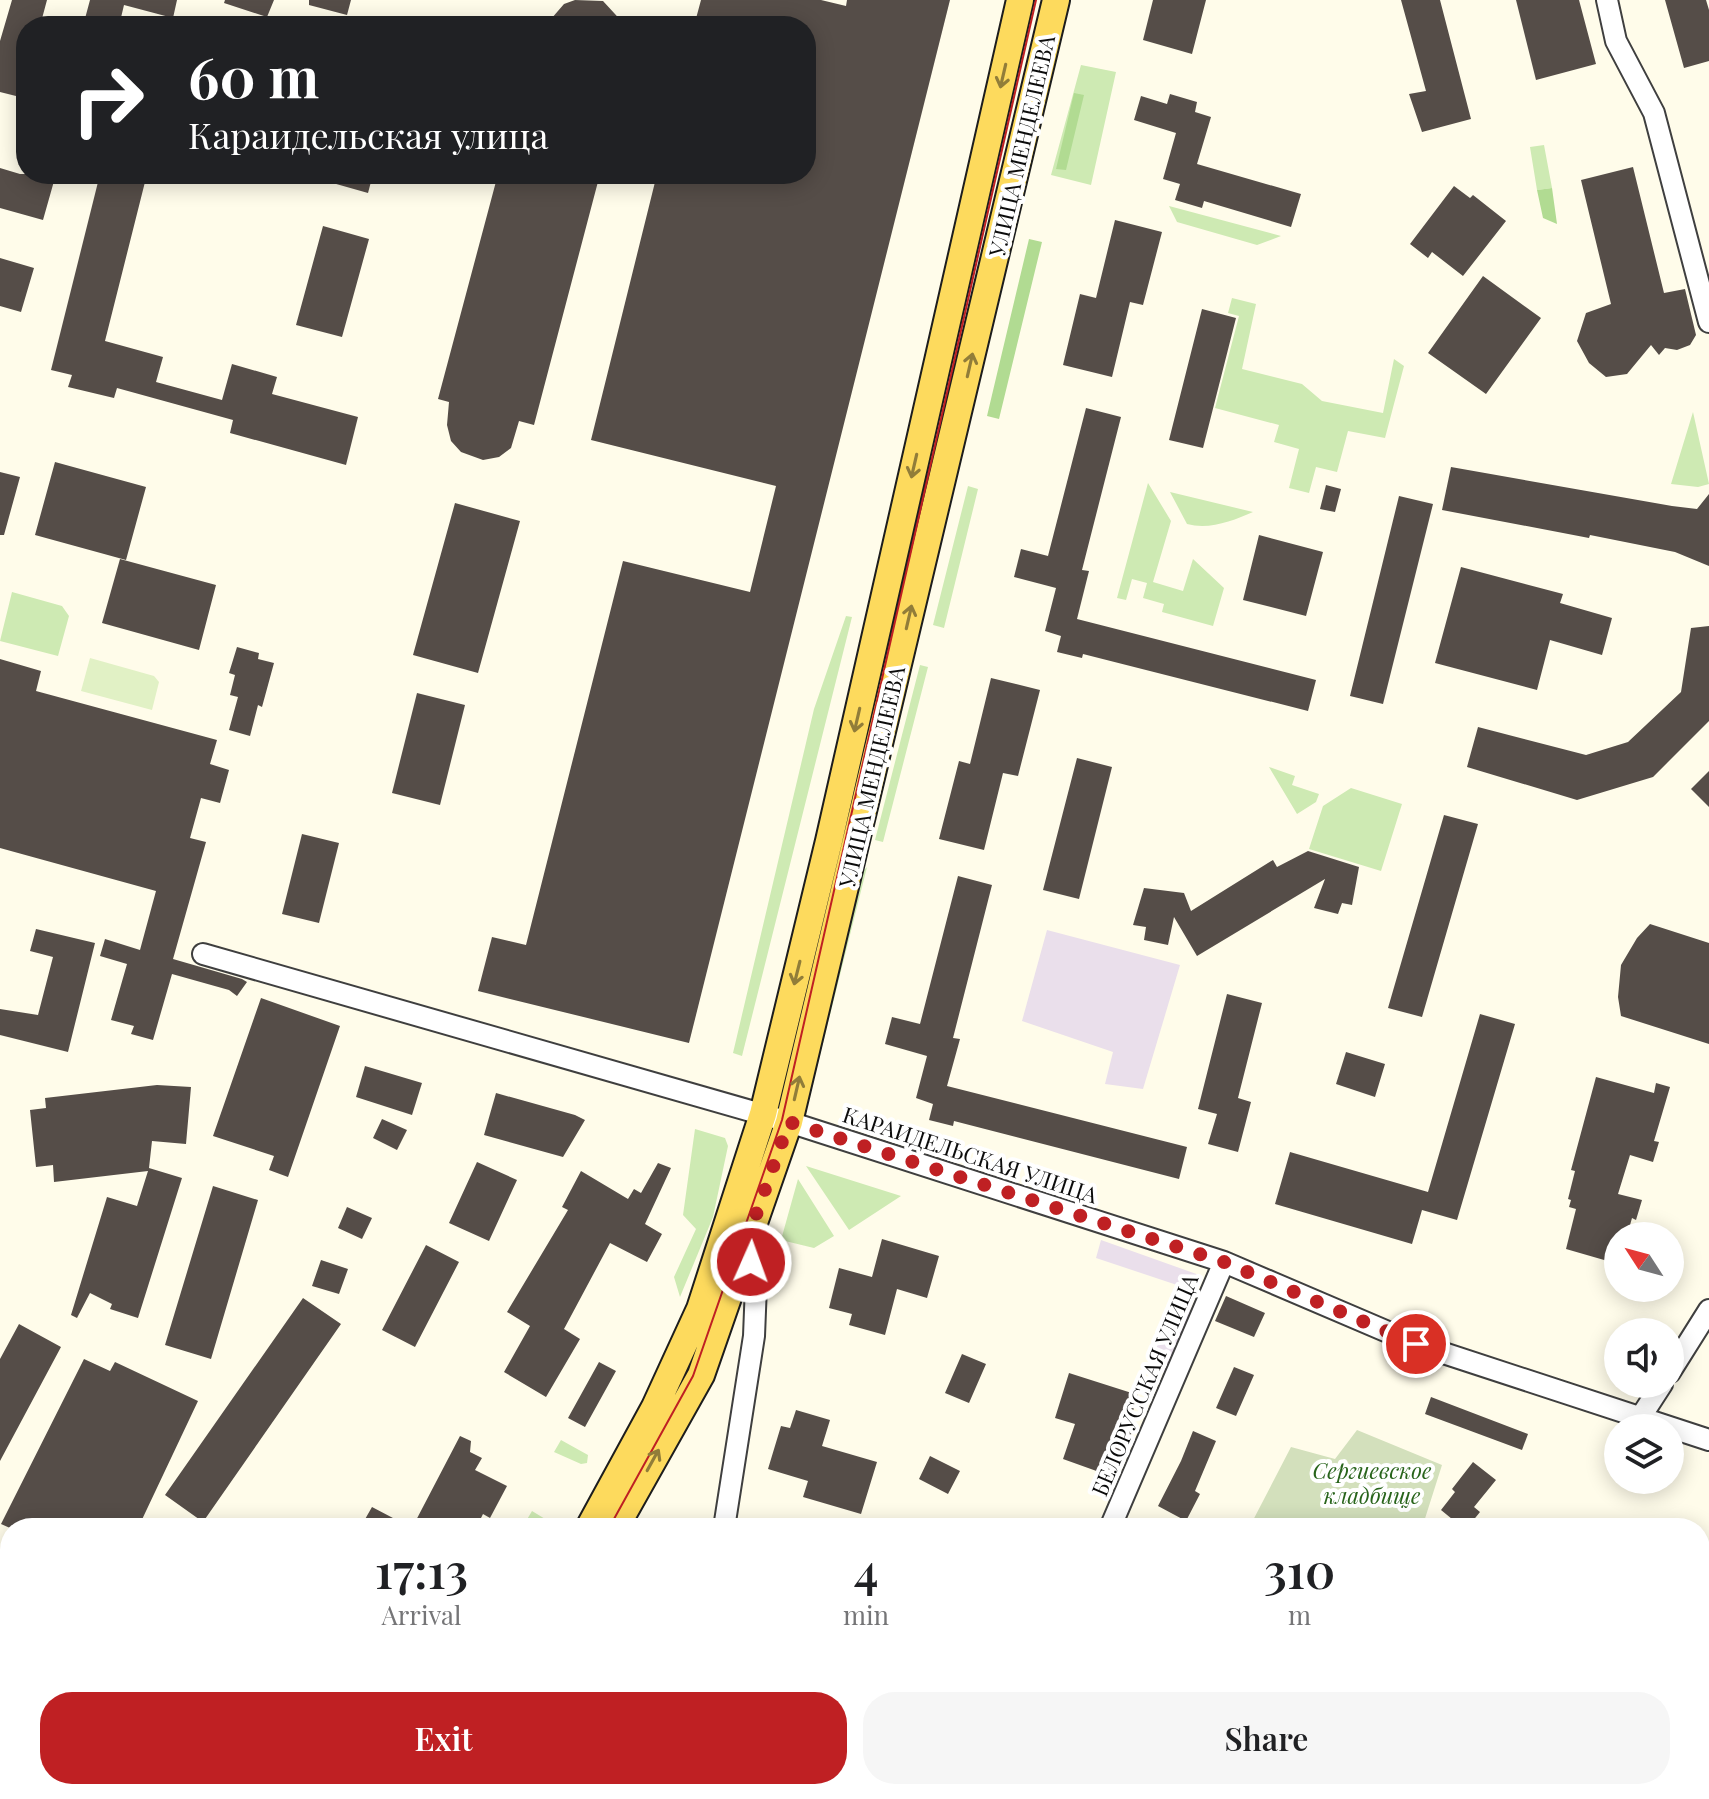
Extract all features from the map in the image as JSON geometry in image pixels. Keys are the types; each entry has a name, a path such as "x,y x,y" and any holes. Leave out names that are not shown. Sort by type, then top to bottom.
{"main road":[{"name":"УЛИЦА МЕНДЕЛЕЕВА","path":"621,1518 701,1375 829,841 1020,0"},
{"name":"УЛИЦА МЕНДЕЛЕЕВА","path":"594,1518 668,1379 789,1122 1056,0"}],"street":[{"path":"1607,0 1616,41 1654,113 1709,322"},
{"name":"КАРАИДЕЛЬСКАЯ УЛИЦА","path":"203,954 763,1114 1224,1262 1416,1344 1628,1414"},
{"path":"726,1518 754,1336 756,1285 736,1234"},
{"name":"БЕЛОРУССКАЯ УЛИЦА","path":"1114,1518 1224,1262"},
{"path":"1684,1350 1709,1310"},
{"name":"КАРАИДЕЛЬСКАЯ УЛИЦА","path":"1684,1432 1709,1440"}],"shaded area":[{"path":"1047,930 1180,965 1143,1089 1105,1084 1113,1052 1022,1021"},
{"path":"1101,1240 1202,1276 1168,1374 1149,1367 1177,1285 1096,1258"}],"green space":[{"path":"1081,65 1116,72 1091,185 1051,175"},
{"path":"1074,93 1084,95 1066,170 1056,169"},
{"path":"1544,145 1552,188 1537,190 1530,147"},
{"path":"1552,188 1557,224 1543,218 1537,190"},
{"path":"1169,206 1281,236 1257,245 1177,222"},
{"path":"1029,239 1042,242 999,419 987,416"},
{"path":"1232,298 1256,304 1242,369 1302,384 1322,401 1383,413 1394,359 1404,366 1385,438 1348,431 1337,472 1316,467 1309,493 1289,488 1299,449 1274,442 1279,425 1215,408 1239,316 1228,313"},
{"path":"1693,412 1709,484 1698,487 1671,484"},
{"path":"1148,483 1171,521 1153,582 1183,591 1193,559 1224,588 1213,626 1162,612 1164,604 1143,598 1147,583 1132,579 1126,600 1117,598"},
{"path":"968,486 978,489 944,628 933,625"},
{"path":"1170,492 1253,512 1229,521 1195,526 1187,524"},
{"path":"12,592 62,606 69,616 58,656 0,641"},
{"path":"846,616 852,617 742,1056 733,1053 814,709"},
{"path":"90,658 154,676 159,682 152,710 81,691"},
{"path":"920,665 928,667 883,842 875,840"},
{"path":"1269,767 1295,776 1292,785 1319,794 1316,802 1297,814"},
{"path":"1351,788 1402,804 1381,871 1309,849 1323,806"},
{"path":"867,867 813,1083 809,1081 861,873"},
{"path":"695,1129 725,1138 728,1146 713,1217 680,1297 674,1277 696,1229 683,1215"},
{"path":"806,1166 901,1196 849,1230"},
{"path":"798,1179 834,1236 814,1248 781,1240"},
{"name":"Сергиевское кладбище","path":"1357,1430 1442,1465 1425,1518 1254,1518 1291,1447 1335,1459"},
{"path":"561,1440 588,1455 587,1463 581,1464 554,1452"},
{"path":"532,1511 544,1518 528,1518"}],"building":[{"path":"12,0 47,0 43,16 16,16 16,96 0,92 0,41"},
{"path":"90,0 177,0 173,16 124,5 121,16 86,16"},
{"path":"225,0 274,0 267,16 224,3"},
{"path":"309,0 351,0 347,15 309,5"},
{"path":"575,0 603,1 617,16 554,16 564,4"},
{"path":"701,0 821,0 846,6 847,0 950,0 689,1043 478,991 492,937 526,945 623,561 750,592 776,486 591,440 655,184 816,184 816,16 697,16"},
{"path":"1153,0 1206,0 1192,54 1143,40"},
{"path":"1401,0 1440,0 1471,119 1422,132 1409,94 1426,91"},
{"path":"1516,0 1579,0 1596,64 1536,80"},
{"path":"1665,0 1706,0 1709,10 1709,61 1684,68"},
{"path":"1170,94 1197,102 1195,112 1211,117 1197,164 1301,194 1291,227 1204,201 1202,208 1175,200 1180,184 1163,179 1176,133 1134,120 1141,96 1167,104"},
{"path":"1633,167 1664,293 1685,289 1696,335 1690,345 1677,350 1665,348 1659,355 1651,345 1627,374 1606,377 1589,363 1577,341 1586,313 1611,304 1581,180"},
{"path":"0,168 16,173 16,184 53,184 43,220 0,208"},
{"path":"98,184 144,184 105,341 163,357 156,382 222,400 232,364 277,377 272,394 358,417 346,465 230,433 233,420 117,388 114,398 68,387 72,375 51,370"},
{"path":"336,184 370,184 368,193"},
{"path":"495,184 597,184 534,425 519,421 511,448 499,457 483,460 461,452 451,441 447,425 449,402 438,399"},
{"path":"1454,186 1470,198 1473,195 1506,221 1463,276 1432,252 1428,258 1410,244"},
{"path":"1115,220 1162,232 1143,305 1130,302 1112,377 1063,365 1080,294 1096,298"},
{"path":"323,226 369,239 342,337 296,325"},
{"path":"0,258 34,268 21,312 0,306"},
{"path":"1483,276 1541,318 1486,394 1428,353"},
{"path":"1202,309 1236,318 1203,448 1169,440"},
{"path":"1086,408 1121,417 1082,570 1089,571 1077,619 1316,680 1308,711 1083,654 1082,658 1057,652 1061,636 1045,631 1056,588 1014,577 1021,549 1048,556"},
{"path":"55,462 146,487 126,560 35,535"},
{"path":"1451,467 1697,509 1709,494 1709,566 1675,552 1442,510"},
{"path":"0,472 20,477 4,535 0,535"},
{"path":"1326,485 1341,489 1335,512 1320,509"},
{"path":"1399,496 1433,504 1383,704 1350,696"},
{"path":"455,503 520,521 478,673 413,655"},
{"path":"1259,535 1323,552 1306,616 1243,600"},
{"path":"120,559 216,585 199,650 102,623"},
{"path":"1461,567 1563,594 1560,603 1612,618 1602,655 1550,640 1537,690 1435,663"},
{"path":"1709,626 1709,721 1653,777 1577,800 1467,767 1478,727 1586,755 1628,742 1681,692 1691,628"},
{"path":"237,647 259,653 258,659 274,663 250,736 229,730 238,697 230,695 235,675 229,673"},
{"path":"0,659 41,671 36,691 217,740 210,764 229,770 220,803 201,798 190,838 206,842 173,959 242,979 247,982 237,996 229,990 172,974 153,1040 131,1034 134,1026 111,1020 127,964 100,956 105,939 140,950 156,891 0,848"},
{"path":"991,678 1040,690 1018,776 1003,773 984,850 939,839 959,761 970,764"},
{"path":"417,693 465,705 440,805 392,793"},
{"path":"1077,758 1112,767 1079,899 1043,890"},
{"path":"1709,771 1709,807 1691,789"},
{"path":"1444,815 1478,824 1422,1017 1388,1008"},
{"path":"302,834 339,843 319,923 282,914"},
{"path":"1308,851 1359,867 1352,905 1342,903 1338,914 1314,908 1325,879 1197,956 1174,917 1168,945 1144,940 1146,927 1133,925 1144,888 1184,893 1191,911 1273,860 1277,867"},
{"path":"958,876 992,885 953,1038 960,1039 947,1086 1187,1147 1179,1179 954,1121 953,1126 929,1120 933,1104 916,1098 927,1056 885,1044 892,1017 920,1024"},
{"path":"1650,924 1709,943 1709,1044 1621,1016 1618,997 1621,965 1637,938"},
{"path":"36,929 95,943 68,1052 0,1035 0,1009 38,1015 53,957 30,951"},
{"path":"1227,994 1262,1003 1238,1098 1251,1102 1238,1152 1208,1144 1217,1114 1198,1109"},
{"path":"261,998 340,1026 288,1177 269,1170 274,1156 213,1136"},
{"path":"1480,1014 1515,1024 1457,1220 1422,1210 1412,1244 1275,1204 1290,1152 1428,1192"},
{"path":"1346,1052 1385,1064 1375,1097 1336,1084"},
{"path":"365,1066 422,1083 412,1115 356,1097"},
{"path":"1596,1077 1654,1093 1656,1083 1670,1087 1654,1141 1659,1142 1653,1162 1630,1155 1618,1194 1642,1200 1636,1220 1604,1222 1604,1260 1566,1249 1576,1209 1569,1207 1575,1171 1571,1170"},
{"path":"157,1085 191,1087 186,1144 152,1141 149,1168 182,1178 138,1318 110,1309 112,1304 90,1293 77,1318 71,1315 107,1197 137,1206 148,1171 54,1182 53,1165 36,1167 30,1110 46,1108 45,1098"},
{"path":"496,1093 585,1120 563,1157 484,1135"},
{"path":"382,1119 407,1130 397,1150 373,1138"},
{"path":"477,1162 517,1180 489,1241 449,1223"},
{"path":"658,1163 671,1168 645,1224 662,1234 647,1262 610,1243 564,1329 580,1339 546,1397 504,1372 530,1326 507,1312 568,1210 562,1207 581,1171 628,1199 634,1189 641,1193"},
{"path":"213,1186 258,1200 211,1359 165,1345"},
{"path":"347,1207 372,1218 362,1239 338,1228"},
{"path":"882,1239 939,1256 927,1298 897,1289 885,1335 849,1325 852,1314 829,1308 839,1268 872,1277"},
{"path":"426,1245 459,1262 415,1347 382,1330"},
{"path":"321,1260 348,1269 339,1294 312,1286"},
{"path":"1226,1296 1265,1313 1254,1337 1215,1321"},
{"path":"303,1298 341,1324 206,1518 197,1518 165,1495"},
{"path":"19,1324 61,1347 0,1461 0,1359"},
{"path":"962,1354 986,1364 969,1403 945,1393"},
{"path":"84,1359 110,1371 115,1362 198,1401 143,1518 4,1518"},
{"path":"599,1362 616,1371 585,1427 568,1418"},
{"path":"1234,1367 1254,1375 1236,1416 1216,1408"},
{"path":"1069,1373 1138,1395 1128,1427 1133,1429 1116,1478 1063,1459 1075,1424 1055,1418"},
{"path":"1431,1397 1528,1434 1522,1450 1425,1414"},
{"path":"796,1410 830,1420 822,1446 877,1462 861,1514 803,1497 808,1481 768,1469 781,1426 790,1428"},
{"path":"1193,1431 1216,1441 1195,1491 1200,1494 1188,1518 1180,1518 1158,1506"},
{"path":"460,1436 471,1441 470,1452 482,1458 475,1470 507,1486 490,1518 483,1514 481,1518 417,1518"},
{"path":"930,1456 960,1471 948,1494 919,1479"},
{"path":"1473,1462 1496,1480 1474,1507 1480,1512 1475,1518 1451,1518 1441,1510 1455,1492 1452,1489"},
{"path":"372,1507 393,1518 366,1518"}],"tram line":[{"path":"615,1518 693,1376 782,1120 1036,0"}],"route":[{"path":"751,1262 747,1240 789,1122 1224,1262 1416,1344"}]}
